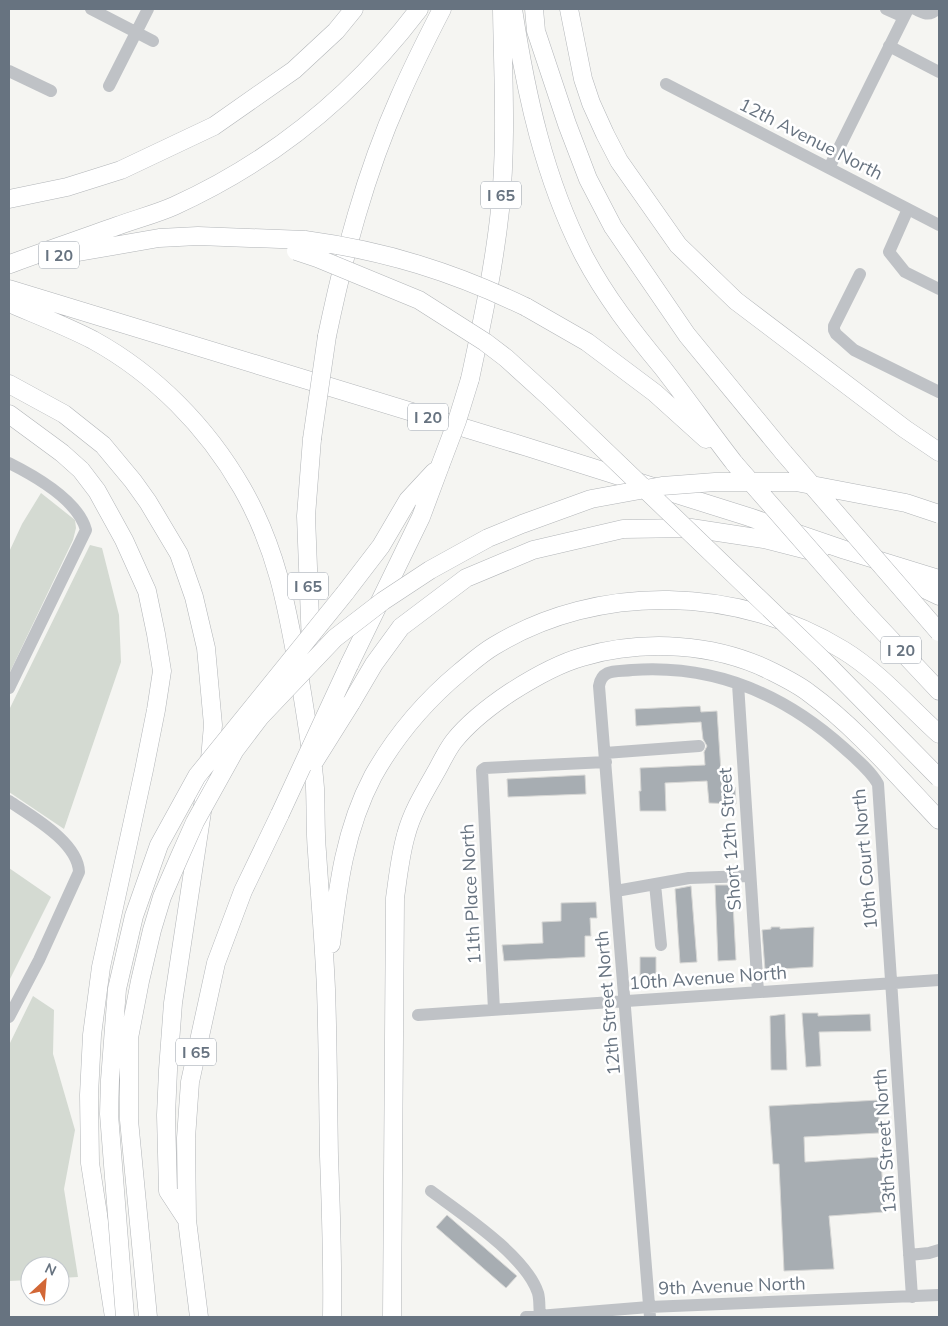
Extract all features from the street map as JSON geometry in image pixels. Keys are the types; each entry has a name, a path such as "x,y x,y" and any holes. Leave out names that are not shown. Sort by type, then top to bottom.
{"highway":[{"path":"9,199 66,187 121,170 214,126 294,70 336,31 354,9"},
{"path":"9,264 172,206 218,184 277,148 337,100 365,72 419,9"},
{"name":"I 65","path":"332,1317 333,1261 326,990 316,850 315,787 309,733 311,649 306,516 312,439 327,336 355,219 399,98 442,9"},
{"name":"I 65","path":"199,1317 187,1220 186,1138 190,1082 199,1036 220,954 243,891 421,517 457,421 470,379 492,273 500,209 504,103 502,9"},
{"path":"513,9 527,93 538,139 565,215 584,256 605,292 631,330 735,464"},
{"path":"534,9 536,31 567,124 588,179 613,227 687,335 784,453 939,632"},
{"path":"569,9 583,79 605,134 619,161 678,246 736,301 905,429 939,452"},
{"path":"241,236 283,246 318,258 419,300 452,320 506,358 810,648 939,778"},
{"name":"I 20","path":"9,264 159,238 241,236 305,240 367,250 429,266 491,290 526,307 587,342 655,393 735,464 862,609 939,691"},
{"name":"I 20","path":"9,289 749,517 845,550 939,596"},
{"path":"9,303 95,341 131,364 163,389 193,420 222,457 246,495 273,555 287,609 309,733"},
{"path":"9,384 64,414 103,446 133,480 179,554 194,598 206,648 213,725 210,759 173,1003 167,1079 168,1191 187,1220"},
{"path":"9,414 62,453 81,470 97,491 124,540 147,591 162,671 156,710 101,967 92,1044 89,1095 90,1163 114,1317"},
{"path":"905,429 939,462"},
{"path":"125,1317 109,1114 110,1080 118,988 134,916 159,846 197,776 381,546 408,500 440,466"},
{"path":"148,1317 129,1120 129,1038 152,930 162,897 199,814 235,750 260,717 335,638 383,601 430,570 488,538 591,499 662,486 715,482 796,482 906,503 939,514"},
{"path":"280,814 374,664 401,627 466,578 542,548 623,529 691,528 764,539 887,571"},
{"path":"845,550 939,578"},
{"path":"326,990 338,889 348,839 358,808 392,743 413,716 437,691 494,646 528,629 561,616 628,601 698,601 727,605 791,624 843,650 873,673 939,734"},
{"path":"392,1317 395,898 406,833 424,792 453,742 473,721 497,701 543,673 582,657 647,645 715,651 741,658 809,692 851,729 939,820"}],"street":[{"path":"91,9 153,41"},
{"path":"110,86 148,9"},
{"path":"829,168 906,13 886,9"},
{"path":"914,9 926,14 931,14 937,9"},
{"path":"889,46 939,72"},
{"path":"9,70 51,91"},
{"name":"12th Avenue North","path":"666,84 939,225"},
{"path":"908,209 888,252 905,272 939,289"},
{"path":"860,274 838,317 834,330 854,350 939,392"},
{"path":"9,464 34,475 61,496 84,520 86,530 9,688"},
{"name":"10th Court North","path":"600,686 602,678 606,673 646,669 698,674 738,684 778,700 806,716 868,770 878,784 892,983"},
{"name":"Short 12th Street","path":"738,684 758,992"},
{"name":"12th Street North","path":"600,686 649,1312"},
{"path":"605,758 698,746"},
{"name":"11th Place North","path":"494,1010 482,770 485,768 605,758"},
{"path":"9,801 55,834 75,855 79,864 79,872 39,960 9,1017"},
{"path":"616,891 689,878 750,876"},
{"path":"655,884 661,945"},
{"name":"10th Avenue North","path":"418,1015 939,980"},
{"name":"13th Street North","path":"892,983 912,1297"},
{"path":"431,1191 484,1230 524,1269 538,1293 540,1316"},
{"path":"909,1255 939,1250"},
{"name":"9th Avenue North","path":"526,1317 649,1312 939,1295"}],"shaded area":[{"path":"41,493 75,520 76,528 73,540 9,674 9,552 22,524"},
{"path":"90,545 102,548 119,615 121,662 64,829 9,792 9,710"},
{"path":"9,868 51,897 9,981"},
{"path":"33,996 54,1010 53,1054 75,1130 64,1189 78,1277 70,1277 70,1256 20,1256 20,1280 9,1281 9,1045"}],"building":[{"path":"700,706 701,712 717,711 722,787 735,787 736,804 709,803 707,781 665,783 666,811 640,811 640,768 705,765 704,752 707,746 703,739 701,722 636,726 635,709"},
{"path":"585,775 586,794 508,797 507,779"},
{"path":"715,885 732,885 736,960 718,961"},
{"path":"691,886 697,962 680,963 675,889"},
{"path":"596,902 597,918 590,918 591,936 585,936 585,957 504,961 502,945 543,943 542,922 561,921 561,903"},
{"path":"771,927 780,927 780,929 814,927 813,967 765,970 762,930 771,929"},
{"path":"640,957 656,957 656,978 640,978"},
{"path":"802,1013 818,1013 818,1016 870,1014 871,1031 819,1032 821,1066 806,1067"},
{"path":"785,1014 787,1070 771,1070 770,1016"},
{"path":"879,1100 879,1133 804,1137 805,1162 881,1157 884,1212 829,1216 834,1269 784,1271 779,1164 773,1164 769,1106"},
{"path":"447,1215 517,1276 506,1288 436,1227"}]}
